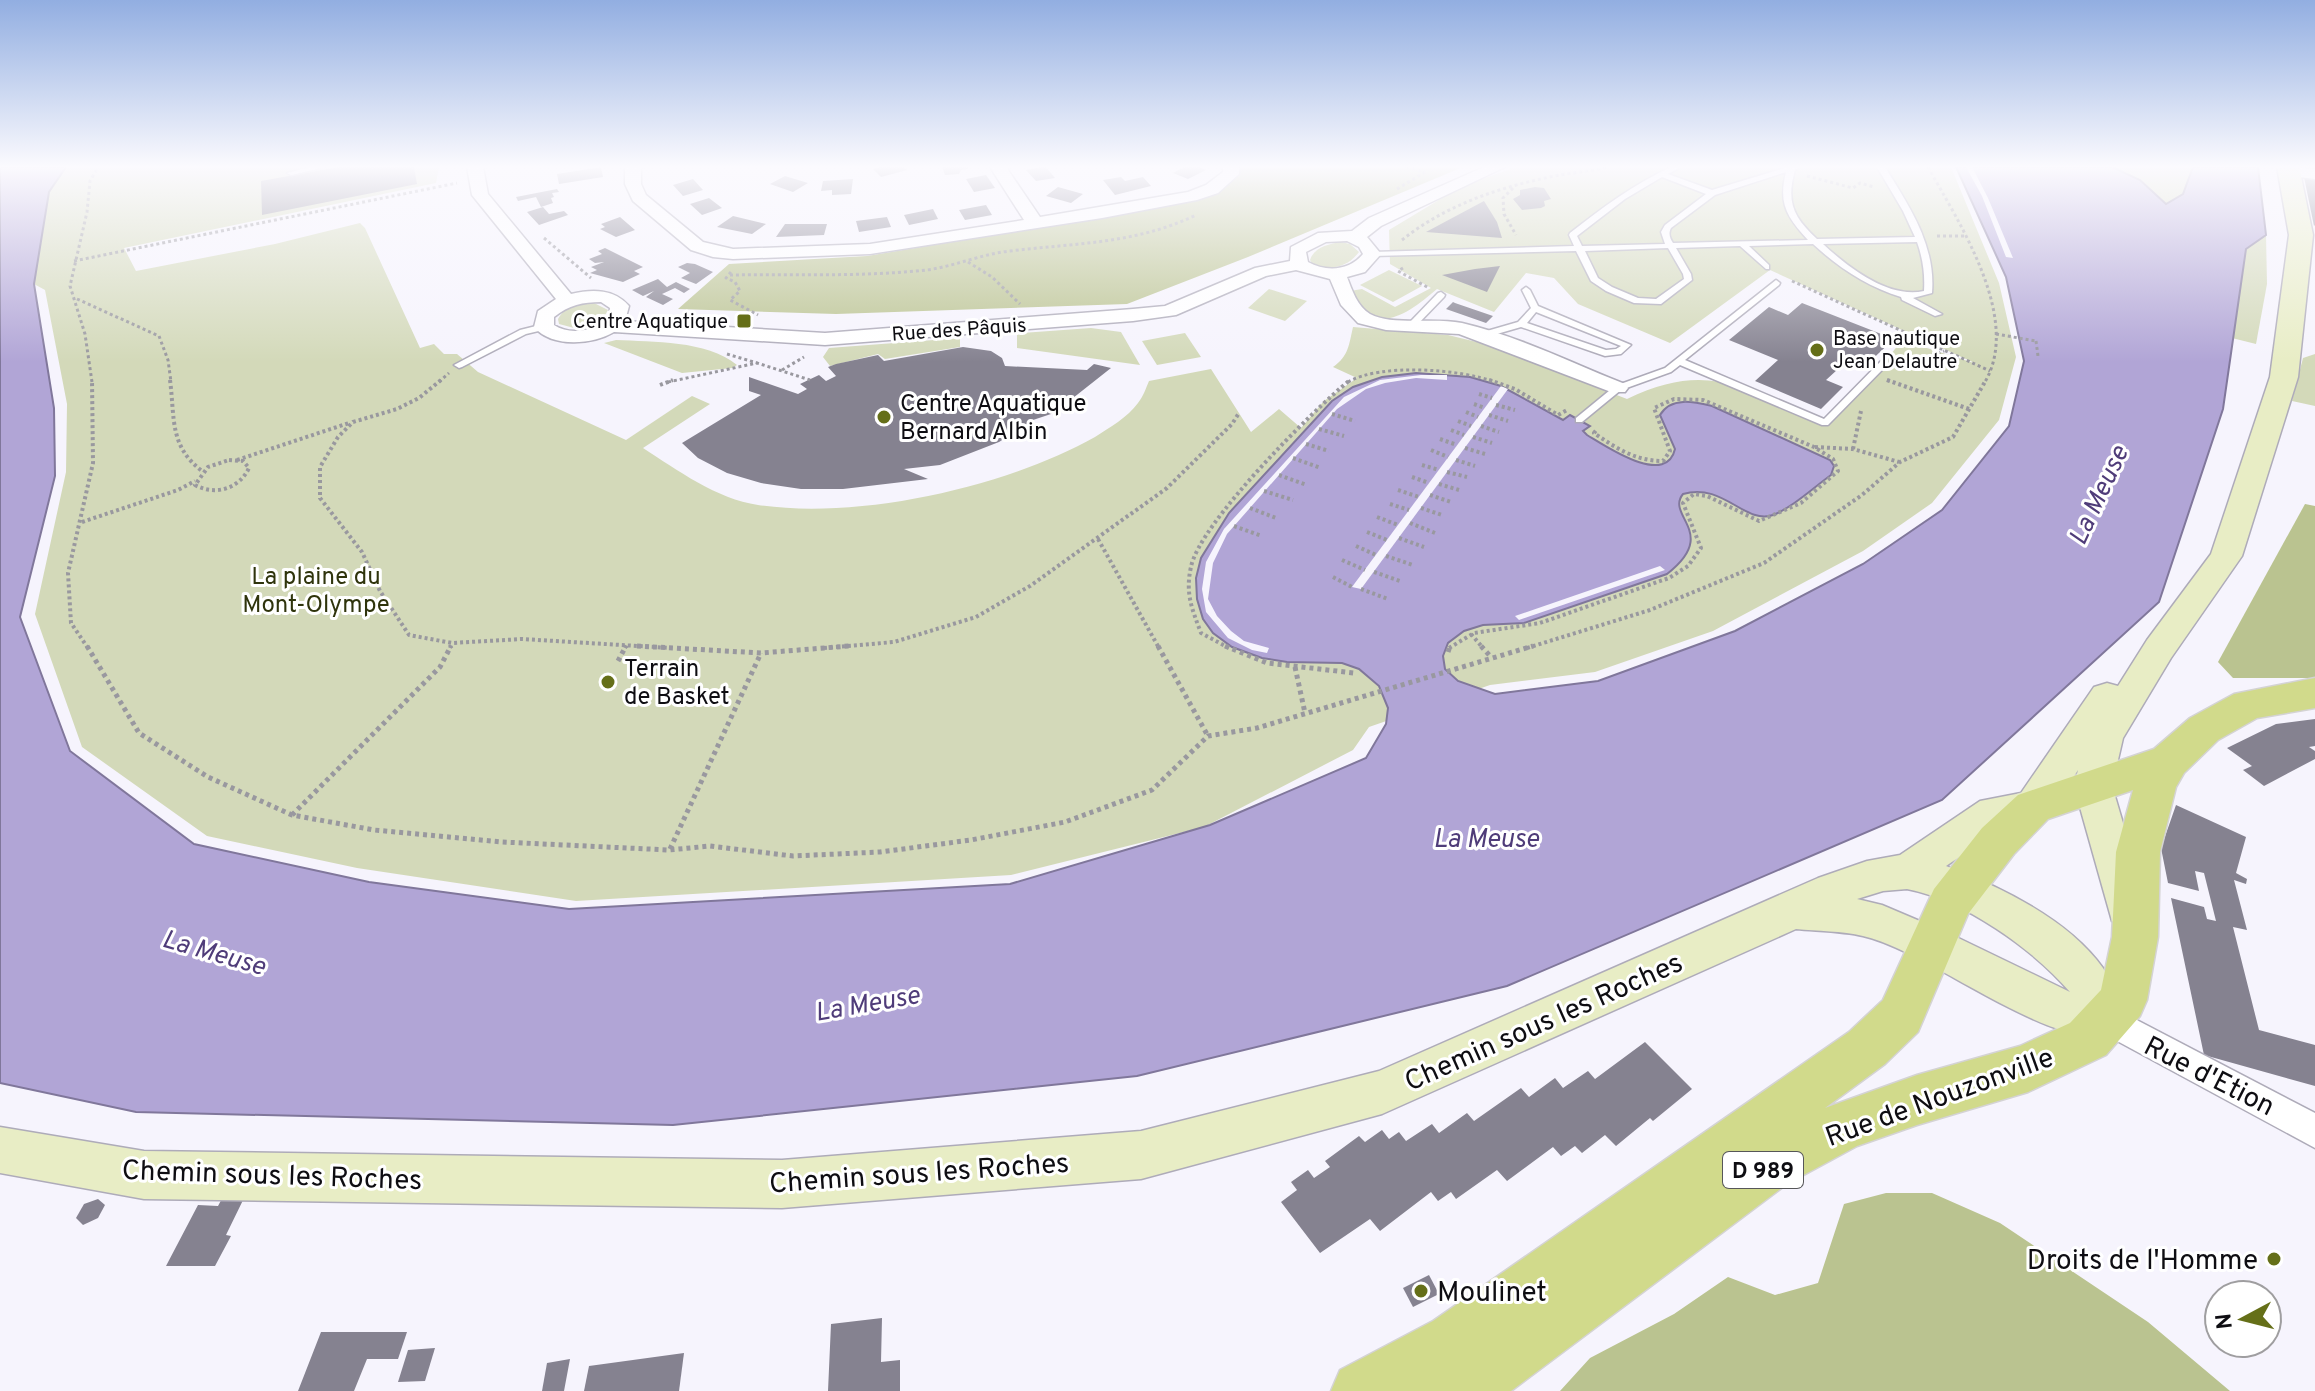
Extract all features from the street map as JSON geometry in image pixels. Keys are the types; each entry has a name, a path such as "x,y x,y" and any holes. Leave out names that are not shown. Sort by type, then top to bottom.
{"main road":[{"path":"2135,937 2138,852 2162,773 2204,729 2248,705 2315,693"},
{"path":"2033,807 2093,786 2162,773"},
{"name":"D 989","path":"1933,946 1950,903 1998,841 2033,807"},
{"name":"D 989","path":"2106,1019 2123,1000 2135,937"},
{"name":"Rue de Nouzonville","path":"1361,1391 1454,1342 1867,1048 1901,1016 1933,946"},
{"name":"Rue de Nouzonville","path":"1455,1391 1477,1380 1768,1165 1843,1126 1917,1100 2028,1068 2088,1039 2106,1019"}],"street":[{"path":"510,232 567,301"},
{"path":"680,232 697,246 713,252 834,253 975,232"},
{"path":"1355,237 1362,232"},
{"path":"1299,264 1297,251 1312,240 1336,235 1355,237 1366,244 1372,254 1360,267 1336,273 1353,309 1363,318 1413,324 1433,323 1483,335 1618,388"},
{"name":"D 989","path":"2135,937 2093,786 2105,736 2159,649 2226,556 2284,377 2308,236"},
{"name":"Rue des Pâquis","path":"544,327 577,342 610,326 825,339 1169,311 1268,270 1299,264 1320,274 1336,273"},
{"path":"544,327 545,315 567,301 593,296 614,301 621,312 610,326"},
{"name":"D 989","path":"2033,807 2103,699 2159,649"},
{"name":"Chemin sous les Roches","path":"0,1150 144,1175 782,1184 1141,1155 1382,1092 1793,911 1834,888 1907,872 1994,812 2033,807"},
{"path":"1907,872 1990,905 2054,946 2086,981 2106,1019"},
{"name":"Chemin sous les Roches","path":"1793,911 1867,918 1933,946 2067,1013 2106,1019"},
{"name":"Rue d'Etion","path":"2106,1019 2184,1065 2233,1086 2315,1131"}],"lane":[{"path":"1577,232 1573,235 1578,249 1600,285 1639,302 1650,303 1660,300 1688,280 1665,232"},
{"path":"1806,232 1813,243 1850,268 1938,314"},
{"path":"1899,295 1928,293 1930,285 1917,232"},
{"path":"1372,254 1920,238"},
{"path":"1743,245 1766,267"},
{"path":"1582,418 1618,388 1668,370 1776,283"},
{"path":"1521,324 1605,353 1618,352 1627,345 1535,308 1526,290"},
{"path":"1413,324 1441,295"},
{"path":"1483,335 1521,324 1535,308"},
{"path":"459,365 518,334 544,327"},
{"path":"1679,361 1825,423 1884,363"}],"path":[{"path":"82,232 70,286 76,298 92,374 93,463 68,573 71,623 139,733 208,777 292,815 374,830 502,842 669,850 710,846 793,856 880,852 971,840 1065,822 1152,790 1208,736 1257,728 1650,610 1764,563 1862,495 1900,462 1953,437 1991,371 1996,334 1989,290 1964,232"},
{"path":"74,261 207,232"},
{"path":"537,232 599,285"},
{"path":"1402,240 1416,232"},
{"path":"1513,232 1523,250"},
{"path":"1920,238 1966,236"},
{"path":"968,262 992,277 1010,297 1031,311"},
{"path":"1409,264 1398,271 1441,295"},
{"path":"730,275 726,278 735,282 740,291 730,300 759,315"},
{"path":"1776,283 1785,278 1991,371"},
{"path":"76,298 159,336 168,360 178,446 189,461 202,471"},
{"path":"1996,334 2036,339 2038,356"},
{"path":"1884,363 1908,363 1944,351"},
{"path":"660,385 698,372 741,370 757,363 810,380"},
{"path":"81,522 178,490 195,481 202,471 222,462 397,409 419,398 459,365"},
{"path":"1354,673 1336,667 1295,667 1248,658 1201,633 1187,597 1191,564 1212,524 1324,401 1351,379 1414,369 1444,370 1492,378 1558,415 1575,407 1582,418 1601,424 1594,433 1645,463 1663,461 1670,451 1654,408 1674,399 1703,400 1814,447 1833,459 1838,471 1801,503 1759,521 1707,496 1694,494 1683,503 1701,548 1688,566 1669,578 1540,623 1471,634 1450,645 1448,652"},
{"path":"1871,374 1969,409"},
{"path":"1853,449 1863,402 1857,388"},
{"path":"1479,394 1492,398"},
{"path":"1474,404 1485,408"},
{"path":"1496,405 1515,410"},
{"path":"1466,412 1478,417"},
{"path":"353,422 338,437 320,467 320,498 362,552 380,591 409,635 452,643 522,639 761,653 894,642 976,617 1030,586 1167,488 1232,424 1239,413"},
{"path":"1332,414 1355,421"},
{"path":"1489,415 1508,421"},
{"path":"1458,421 1471,426"},
{"path":"1481,426 1499,432"},
{"path":"1319,429 1344,436"},
{"path":"1451,430 1464,435"},
{"path":"1473,437 1492,443"},
{"path":"1440,439 1457,445"},
{"path":"1306,444 1329,451"},
{"path":"1814,447 1853,449 1900,462"},
{"path":"1465,448 1485,454"},
{"path":"1431,450 1448,457"},
{"path":"1293,458 1321,468"},
{"path":"195,481 199,489 213,491 239,483 249,468 248,464 236,460"},
{"path":"1456,460 1475,466"},
{"path":"1422,465 1439,470"},
{"path":"1447,472 1467,477"},
{"path":"1279,475 1307,485"},
{"path":"1412,477 1429,483"},
{"path":"1439,484 1459,490"},
{"path":"1398,490 1419,497"},
{"path":"1264,491 1293,500"},
{"path":"1430,495 1451,502"},
{"path":"1390,504 1409,510"},
{"path":"1250,508 1276,518"},
{"path":"1421,508 1442,515"},
{"path":"1377,517 1398,525"},
{"path":"1410,523 1435,533"},
{"path":"1234,526 1262,536"},
{"path":"1367,532 1387,540"},
{"path":"1399,538 1424,547"},
{"path":"1098,539 1208,736"},
{"path":"1356,546 1376,555"},
{"path":"1386,556 1413,565"},
{"path":"1342,560 1365,570"},
{"path":"1374,572 1400,581"},
{"path":"1333,577 1352,587"},
{"path":"1361,589 1388,599"},
{"path":"1471,634 1491,657"},
{"path":"292,815 440,667 452,643"},
{"path":"618,661 627,644"},
{"path":"669,850 761,653"},
{"path":"1295,667 1305,713"}],"green space":[{"name":"La plaine du Mont-Olympe","path":"42,232 201,232 124,248 136,271 324,232 367,232 420,348 434,344 444,354 457,354 478,372 626,440 692,396 710,404 643,448 728,497 758,505 798,508 841,508 886,503 931,495 1019,471 1059,455 1118,422 1134,408 1149,381 1211,369 1251,432 1279,409 1301,428 1324,401 1357,378 1333,367 1345,354 1353,327 1448,335 1485,344 1627,399 1682,381 1705,380 1727,384 1749,390 1824,422 1884,363 1902,340 1977,364 1770,270 1670,343 1578,304 1554,278 1526,273 1494,312 1437,289 1402,314 1380,318 1369,315 1359,306 1350,291 1362,289 1395,307 1431,288 1390,264 1389,232 1978,232 1999,283 2016,357 1999,420 1932,503 1863,551 1713,631 1595,672 1490,685 1369,727 1353,750 1204,827 1011,875 576,901 357,868 207,836 82,747 35,614 66,472 67,404 45,290 34,284"},
{"path":"1011,232 1308,232 1127,304 836,314 678,309 729,264 867,256"},
{"path":"2266,235 2267,284 2256,344 2232,338 2246,249"},
{"path":"1341,242 1350,244 1359,252 1338,266 1313,265 1310,260 1318,249"},
{"path":"1389,270 1422,286 1393,302 1360,285"},
{"path":"1269,289 1307,301 1285,321 1248,308"},
{"path":"594,303 608,310 601,322 578,329 559,324 558,319 569,308"},
{"path":"1091,328 1121,332 1140,365 1017,348 1017,335 1022,333"},
{"path":"1185,333 1201,357 1157,365 1142,341"},
{"path":"960,338 960,347 885,359 878,354 830,366 823,357 829,348"},
{"path":"616,340 695,347 737,365 682,373 604,343"},
{"path":"2315,354 2315,406 2292,401 2303,358"},
{"path":"2305,504 2315,506 2315,678 2233,678 2218,662"},
{"path":"1886,1193 1932,1193 2000,1223 2148,1322 2230,1391 1560,1391 1590,1358 1674,1314 1728,1277 1775,1295 1818,1283 1844,1204"}],"water":[{"name":"La Meuse","path":"0,232 42,232 34,284 54,408 55,476 20,617 70,751 194,844 369,882 569,909 1010,884 1210,825 1366,758 1386,724 1388,708 1379,686 1359,669 1342,663 1287,662 1262,658 1232,647 1213,633 1203,619 1197,599 1196,578 1201,558 1229,513 1332,401 1353,387 1382,377 1416,373 1470,377 1501,386 1563,420 1570,415 1590,426 1583,431 1587,435 1620,454 1660,465 1669,460 1675,449 1660,415 1670,405 1698,403 1712,406 1830,460 1834,466 1831,475 1773,515 1753,514 1710,494 1683,494 1679,502 1691,536 1689,547 1682,560 1667,574 1524,623 1483,625 1464,631 1448,643 1443,656 1445,669 1458,681 1495,694 1598,681 1735,631 1863,564 1942,510 2009,426 2024,361 2006,277 1986,232 2266,232 2266,235 2246,249 2223,409 2159,602 1942,800 1507,986 1137,1076 673,1125 136,1112 0,1083"}],"pier":[{"path":"1996,232 2002,232 2013,258 2006,257"},
{"path":"1447,375 1447,380 1416,378 1385,383 1366,389 1337,409 1227,534 1213,563 1208,599 1217,616 1231,631 1244,641 1269,648 1267,653 1252,650 1228,638 1206,612 1202,589 1206,562 1224,529 1344,397 1380,380"},
{"path":"1501,386 1508,389 1361,589 1352,587"},
{"path":"1660,566 1665,570 1519,620 1515,616"}],"building":[{"path":"606,232 630,232 616,237"},
{"path":"780,232 825,232 824,235 776,237"},
{"path":"1426,232 1500,232 1502,238"},
{"path":"605,248 643,267 634,271 640,274 623,282 590,273 597,270 591,267 604,262 595,263 589,259 602,254 598,251"},
{"path":"687,263 713,272 696,284 681,278 690,273 678,267"},
{"path":"1500,266 1487,292 1442,275 1475,269"},
{"path":"658,279 667,287 676,282 690,289 684,293 675,288 662,294 673,299 663,305 646,297 654,291 643,296 632,290"},
{"path":"1453,302 1493,316 1486,323 1446,309"},
{"name":"Base nautique Jean Delautre","path":"1802,303 1894,339 1865,366 1849,359 1826,380 1843,387 1821,409 1755,381 1778,360 1729,340 1769,307 1788,315"},
{"name":"Centre Aquatique Bernard Albin","path":"963,347 991,351 1002,358 1005,366 1087,370 1094,364 1111,368 1054,413 1033,420 999,442 940,465 904,469 928,479 843,489 801,489 761,483 727,473 698,458 682,443 761,395 749,391 749,377 798,394 807,389 800,384 819,375 826,381 836,376 828,367 836,364 878,355 884,361"},
{"path":"2315,719 2315,746 2309,747 2315,751 2315,759 2264,786 2243,770 2252,766 2227,748 2276,724"},
{"path":"2176,805 2246,837 2236,873 2247,879 2246,884 2234,880 2247,930 2233,927 2259,1030 2315,1045 2315,1086 2204,1055 2171,898 2204,907 2207,919 2216,921 2204,873 2195,871 2199,891 2168,883 2161,848"},
{"path":"1645,1042 1692,1089 1616,1146 1605,1135 1582,1153 1575,1146 1561,1156 1553,1147 1507,1181 1497,1170 1456,1199 1451,1192 1438,1201 1431,1192 1380,1231 1370,1219 1320,1253 1281,1202 1297,1190 1291,1182 1308,1170 1314,1178 1330,1167 1325,1161 1359,1136 1365,1142 1382,1130 1389,1139 1399,1132 1406,1141 1432,1124 1439,1133 1467,1113 1474,1121 1521,1088 1529,1097 1555,1078 1563,1088 1588,1071 1595,1079"},
{"path":"225,1193 246,1194 226,1235 231,1236 215,1266 166,1266 198,1205 218,1206"},
{"path":"98,1199 105,1205 98,1218 83,1225 76,1218 84,1204"},
{"name":"Moulinet","path":"1429,1275 1439,1294 1413,1307 1403,1288"},
{"path":"882,1318 881,1362 900,1360 900,1391 828,1391 831,1324"},
{"path":"321,1332 407,1332 398,1359 367,1359 354,1391 298,1391"},
{"path":"435,1348 425,1381 398,1382 408,1350"},
{"path":"684,1353 679,1391 584,1391 589,1366"},
{"path":"570,1359 564,1391 542,1391 547,1363"}],"place":[{"name":"Centre Aquatique","path":"744,321"},
{"name":"Base nautique Jean Delautre","path":"1817,350"},
{"name":"Centre Aquatique Bernard Albin","path":"884,417"},
{"name":"Terrain de Basket","path":"608,682"},
{"name":"Droits de l'Homme","path":"2274,1259"},
{"name":"Moulinet","path":"1421,1291"}]}
